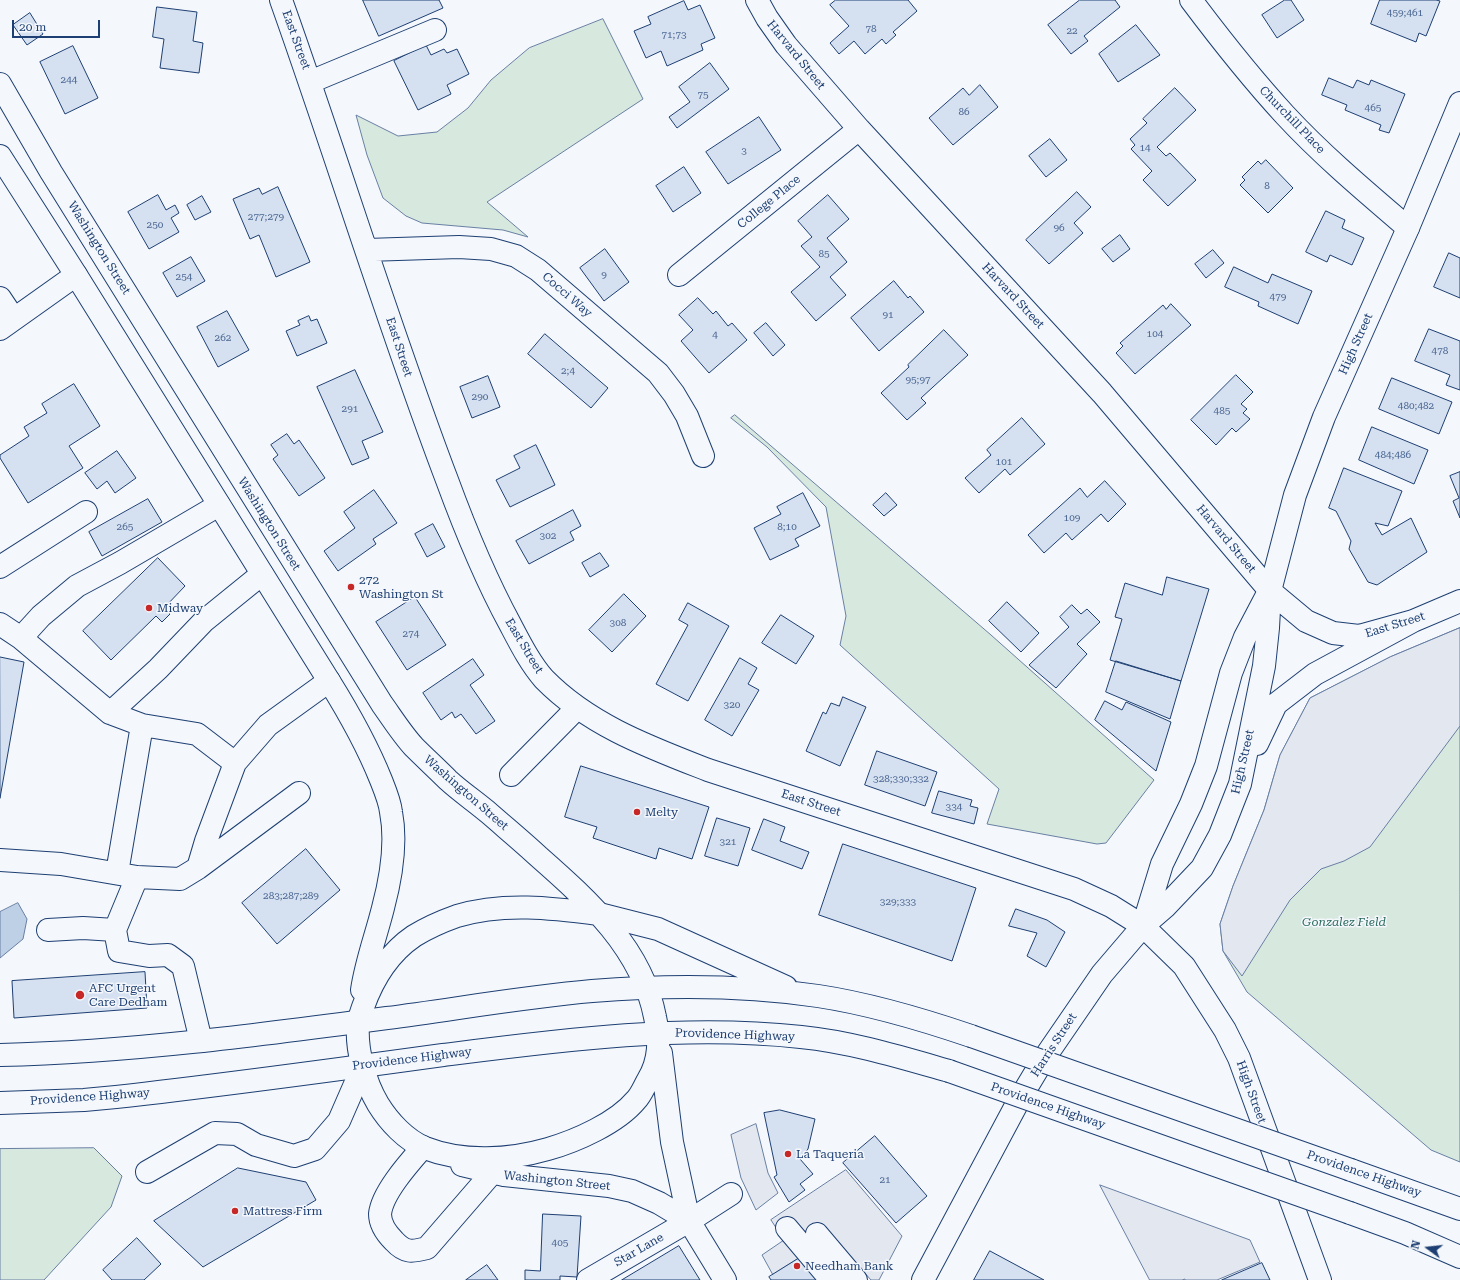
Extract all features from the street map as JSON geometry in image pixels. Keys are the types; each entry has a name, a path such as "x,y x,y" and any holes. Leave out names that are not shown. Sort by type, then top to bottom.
{"main road":[{"name":"East Street","path":"281,0 420,409 459,512 485,574 523,649 542,677 566,699 591,718 663,753 716,772 1074,889 1111,906 1143,926"},
{"name":"Harvard Street","path":"757,0 767,18 786,45 859,129 1102,393 1270,591"},
{"name":"Churchill Place","path":"1191,0 1248,74 1286,116 1361,188 1408,228"},
{"path":"310,82 435,30"},
{"name":"Washington Street","path":"0,84 64,192 382,704 413,746 450,782 492,815 555,871 599,914 626,946 648,988 652,1004 658,1034 672,1142 689,1221 726,1280"},
{"name":"High Street","path":"1143,926 1165,907 1202,868 1220,835 1240,784 1264,666 1270,591 1295,495 1324,417 1408,228 1460,103"},
{"name":"College Place","path":"679,275 859,129"},
{"path":"0,156 76,275 329,681 354,722 371,754 391,811 394,838 390,874 383,908 365,971 358,1021 362,1066 367,1082 382,1110 398,1129 410,1139 423,1147 443,1154 499,1165"},
{"name":"Cocci Way","path":"367,250 459,248 491,249 516,256 538,270 658,373 674,394 687,416 703,456"},
{"path":"0,298 7,324 76,275"},
{"path":"21,638 41,616 77,586 120,563 219,505"},
{"path":"0,567 86,512"},
{"path":"110,713 158,669 204,621 262,574"},
{"name":"East Street","path":"1270,591 1306,621 1333,633 1360,636 1413,622 1460,601"},
{"name":"High Street","path":"1143,926 1162,864 1191,804 1206,766 1231,673 1245,637 1270,591"},
{"path":"1240,784 1261,734 1276,704 1315,674 1413,622"},
{"path":"0,624 21,638 110,713 142,725 197,734 235,763"},
{"path":"198,868 206,841 235,763 268,725 329,681"},
{"path":"511,775 578,708"},
{"path":"142,725 127,875 115,930 119,951 149,956 168,955 183,966 201,1041"},
{"path":"0,860 62,864 127,875 180,879 198,868 299,794"},
{"path":"358,1021 367,995 378,973 392,955 413,937 429,928 458,916 484,910 500,909 537,907 599,914 658,929 803,994"},
{"name":"High Street","path":"1143,926 1184,966 1226,1030 1239,1058 1320,1280"},
{"name":"Harris Street","path":"923,1280 1027,1087 1102,974 1143,926"},
{"path":"48,930 83,928 115,930"},
{"name":"Providence Highway","path":"0,1055 88,1051 201,1041 594,991 648,988 738,989 803,994 851,1002 897,1013 971,1036 1460,1209"},
{"name":"Providence Highway","path":"0,1103 84,1100 533,1044 658,1034 751,1033 802,1037 879,1051 949,1071 1405,1233 1460,1257"},
{"path":"423,1147 408,1164 385,1198 380,1215 386,1232 400,1247 413,1252 427,1248 499,1165 522,1155 560,1145 597,1128 624,1112 637,1099 652,1072 658,1055 658,1034"},
{"path":"147,1172 215,1133 238,1134 256,1145 294,1156 316,1149 339,1121 362,1066"},
{"name":"Washington Street","path":"499,1165 526,1178 609,1186 632,1191 659,1203 689,1221"},
{"name":"Star Lane","path":"588,1280 689,1221 731,1194"},
{"path":"787,1228 831,1280"},
{"path":"817,1234 856,1280"}],"green space":[{"path":"603,19 643,99 487,202 528,237 503,230 422,223 406,216 383,198 367,155 356,115 398,136 437,132 468,108 491,80 529,48"},
{"path":"735,415 991,635 1154,780 1106,843 1097,844 987,824 999,789 840,645 846,616 826,507 767,447 731,418"},
{"name":"Gonzalez Field","path":"1460,628 1460,1162 1431,1150 1247,992 1223,951 1220,924 1233,886 1264,810 1280,755 1310,698 1390,657"},
{"path":"94,1148 122,1176 111,1207 44,1280 0,1280 0,1149"}],"shaded area":[{"path":"1460,628 1460,726 1370,847 1344,861 1321,869 1290,900 1242,976 1223,951 1220,924 1233,886 1264,810 1280,755 1310,698 1390,657"},
{"path":"756,1124 768,1173 778,1193 756,1210 741,1178 731,1135"},
{"path":"846,1170 902,1236 879,1280 871,1280 833,1237 773,1275 762,1255 784,1240 771,1220"},
{"path":"1100,1185 1250,1240 1260,1262 1217,1280 1150,1280"}],"water":[{"path":"18,903 27,919 23,939 0,958 0,912"}],"building":[{"path":"363,0 439,0 443,8 379,36"},
{"path":"836,0 908,0 917,11 893,32 896,35 886,44 882,39 865,54 854,41 839,54 830,43 849,26 830,5"},
{"path":"1080,0 1115,0 1120,7 1084,36 1088,41 1071,54 1048,25"},
{"path":"1285,0 1291,0 1304,20 1277,38 1262,15"},
{"path":"1380,0 1440,1 1426,36 1419,33 1416,42 1371,24"},
{"path":"684,1 688,10 700,5 715,38 701,44 703,50 667,66 661,51 646,58 634,31 651,24 648,17"},
{"path":"157,7 197,12 193,41 203,43 199,73 160,68 164,39 153,37"},
{"path":"30,13 43,34 27,45 13,25"},
{"path":"1136,25 1160,55 1118,82 1099,54"},
{"path":"426,45 431,55 444,49 447,53 457,49 469,74 447,85 451,94 418,110 394,61"},
{"path":"73,46 98,98 65,114 40,62"},
{"path":"710,63 729,89 677,128 669,117 690,102 679,87"},
{"path":"1329,78 1353,88 1357,80 1369,85 1371,80 1405,94 1389,133 1379,130 1381,125 1345,110 1347,105 1322,95"},
{"path":"980,85 998,107 953,145 929,118 963,88 969,95"},
{"path":"1175,88 1196,110 1157,147 1166,156 1170,153 1196,180 1168,206 1143,180 1152,171 1131,149 1135,145 1130,139 1147,123 1143,119"},
{"path":"759,117 781,150 728,184 706,152"},
{"path":"1050,139 1067,160 1046,177 1029,156"},
{"path":"1266,160 1293,188 1268,213 1240,185 1245,180 1242,177 1258,161 1261,164"},
{"path":"684,167 701,193 673,212 656,186"},
{"path":"278,187 310,262 276,277 259,235 250,239 233,199 259,188 262,194"},
{"path":"1077,192 1091,207 1074,223 1083,233 1049,264 1026,240"},
{"path":"158,195 166,210 175,205 179,213 171,218 179,232 149,249 128,212"},
{"path":"828,195 849,219 827,238 847,262 830,277 846,295 816,321 791,292 820,267 801,246 812,237 798,221"},
{"path":"202,196 211,212 195,220 187,205"},
{"path":"1326,211 1345,220 1342,228 1364,238 1352,265 1330,255 1327,262 1306,252"},
{"path":"1120,235 1130,249 1113,262 1102,249"},
{"path":"605,249 629,282 604,301 580,268"},
{"path":"1213,250 1224,263 1206,278 1195,264"},
{"path":"1449,253 1460,258 1460,298 1434,287"},
{"path":"191,257 205,281 177,297 163,273"},
{"path":"1234,267 1268,283 1272,274 1312,291 1298,324 1258,306 1259,302 1225,287"},
{"path":"894,281 908,298 910,296 924,312 879,351 851,318"},
{"path":"698,298 713,314 716,311 728,326 732,323 747,340 709,373 681,341 693,330 679,315"},
{"path":"1171,304 1191,325 1135,374 1116,353 1123,346 1120,343 1163,305 1166,309"},
{"path":"227,311 249,350 218,367 197,327"},
{"path":"309,316 311,321 317,319 327,343 297,356 286,331 300,325 298,321"},
{"path":"766,323 785,345 773,356 754,333"},
{"path":"1429,329 1460,341 1460,390 1446,385 1450,375 1415,361"},
{"path":"944,330 968,355 921,398 926,403 907,420 881,393 909,367 908,365"},
{"path":"545,334 608,388 591,408 528,354"},
{"path":"355,370 383,432 362,441 369,458 352,465 317,387"},
{"path":"1236,375 1253,392 1241,404 1247,409 1243,413 1250,419 1236,432 1232,428 1216,445 1191,420"},
{"path":"488,376 500,407 472,418 460,387"},
{"path":"1392,378 1452,402 1439,434 1379,409"},
{"path":"74,384 100,426 69,446 83,468 28,503 0,458 0,455 29,436 24,427 47,413 42,404"},
{"path":"1022,418 1045,444 1010,475 1005,469 979,493 965,478 991,455 987,450"},
{"path":"1372,427 1428,450 1414,484 1359,460"},
{"path":"287,434 294,444 299,440 325,478 299,496 273,459 278,455 271,445"},
{"path":"536,445 555,485 510,507 496,480 520,468 514,456"},
{"path":"117,451 136,478 115,493 107,481 97,489 85,473"},
{"path":"1344,468 1402,491 1388,526 1375,523 1382,535 1411,518 1427,552 1377,585 1368,582 1349,549 1351,541 1336,511 1329,508"},
{"path":"1460,472 1460,518 1453,501 1459,498 1450,476"},
{"path":"1105,481 1126,504 1108,522 1101,514 1072,540 1066,533 1044,553 1028,535 1080,488 1087,497"},
{"path":"374,490 397,523 373,539 376,544 338,571 324,551 355,528 344,512"},
{"path":"803,493 820,526 795,539 799,546 770,560 754,528 781,514 777,507"},
{"path":"886,493 897,505 884,516 873,505"},
{"path":"148,499 162,522 102,556 89,532"},
{"path":"573,510 581,526 570,532 574,540 529,564 516,541"},
{"path":"433,524 445,547 427,557 415,534"},
{"path":"600,553 609,566 590,577 582,563"},
{"path":"158,558 185,586 164,608 170,614 162,622 156,616 111,660 83,631"},
{"path":"1167,577 1209,589 1181,681 1110,660 1122,619 1115,617 1125,583 1162,595"},
{"path":"624,594 646,616 612,652 589,630"},
{"path":"415,597 446,645 407,670 376,622"},
{"path":"1007,602 1039,633 1021,652 989,621"},
{"path":"688,603 729,626 688,701 656,684 688,625 679,620"},
{"path":"1072,605 1081,614 1087,609 1100,622 1077,644 1087,654 1056,688 1029,665 1069,627 1060,617"},
{"path":"781,615 814,636 796,664 762,643"},
{"path":"0,657 24,662 0,798"},
{"path":"740,658 757,668 748,684 759,690 732,736 705,720"},
{"path":"473,659 484,675 470,685 495,721 476,734 461,714 455,718 452,712 441,720 423,693"},
{"path":"1116,661 1181,681 1170,719 1106,692"},
{"path":"843,697 866,707 840,766 806,751 823,712 826,714 831,703 839,706"},
{"path":"1105,701 1122,710 1126,702 1171,722 1156,771 1095,720"},
{"path":"877,751 937,772 925,806 865,785"},
{"name":"Melty","path":"581,766 709,807 692,859 659,848 656,859 593,838 597,827 565,817"},
{"path":"939,791 972,800 970,806 978,808 974,824 932,813"},
{"path":"717,818 750,828 738,866 705,856"},
{"path":"764,819 785,827 780,841 809,852 802,869 752,850"},
{"path":"843,844 976,888 952,961 819,915"},
{"path":"306,849 340,890 277,944 242,903"},
{"path":"1016,909 1047,920 1065,932 1046,967 1027,956 1037,933 1009,926"},
{"name":"AFC Urgent Care Dedham","path":"145,972 147,1008 14,1018 12,981"},
{"name":"La Taqueria","path":"780,1110 815,1119 808,1149 800,1159 813,1174 800,1184 805,1190 789,1202 774,1177 777,1175 764,1113"},
{"path":"875,1136 927,1196 896,1223 843,1163"},
{"name":"Mattress Firm","path":"238,1168 306,1182 316,1200 203,1267 154,1221"},
{"path":"543,1214 581,1216 577,1277 560,1276 560,1280 525,1280 525,1270 540,1271"},
{"path":"137,1238 161,1264 144,1280 112,1280 103,1270"},
{"path":"679,1246 700,1280 622,1280"},
{"path":"990,1251 1044,1280 974,1280"},
{"name":"Needham Bank","path":"801,1257 820,1280 771,1280 769,1277"},
{"path":"1262,1263 1270,1280 1222,1280"},
{"path":"487,1265 498,1280 466,1280"}],"place":[{"name":"272 Washington St","path":"351,587"},
{"name":"Midway","path":"149,608"},
{"name":"Melty","path":"637,812"},
{"name":"AFC Urgent Care Dedham","path":"80,995"},
{"name":"La Taqueria","path":"788,1154"},
{"name":"Mattress Firm","path":"235,1211"},
{"name":"Needham Bank","path":"797,1266"}]}
